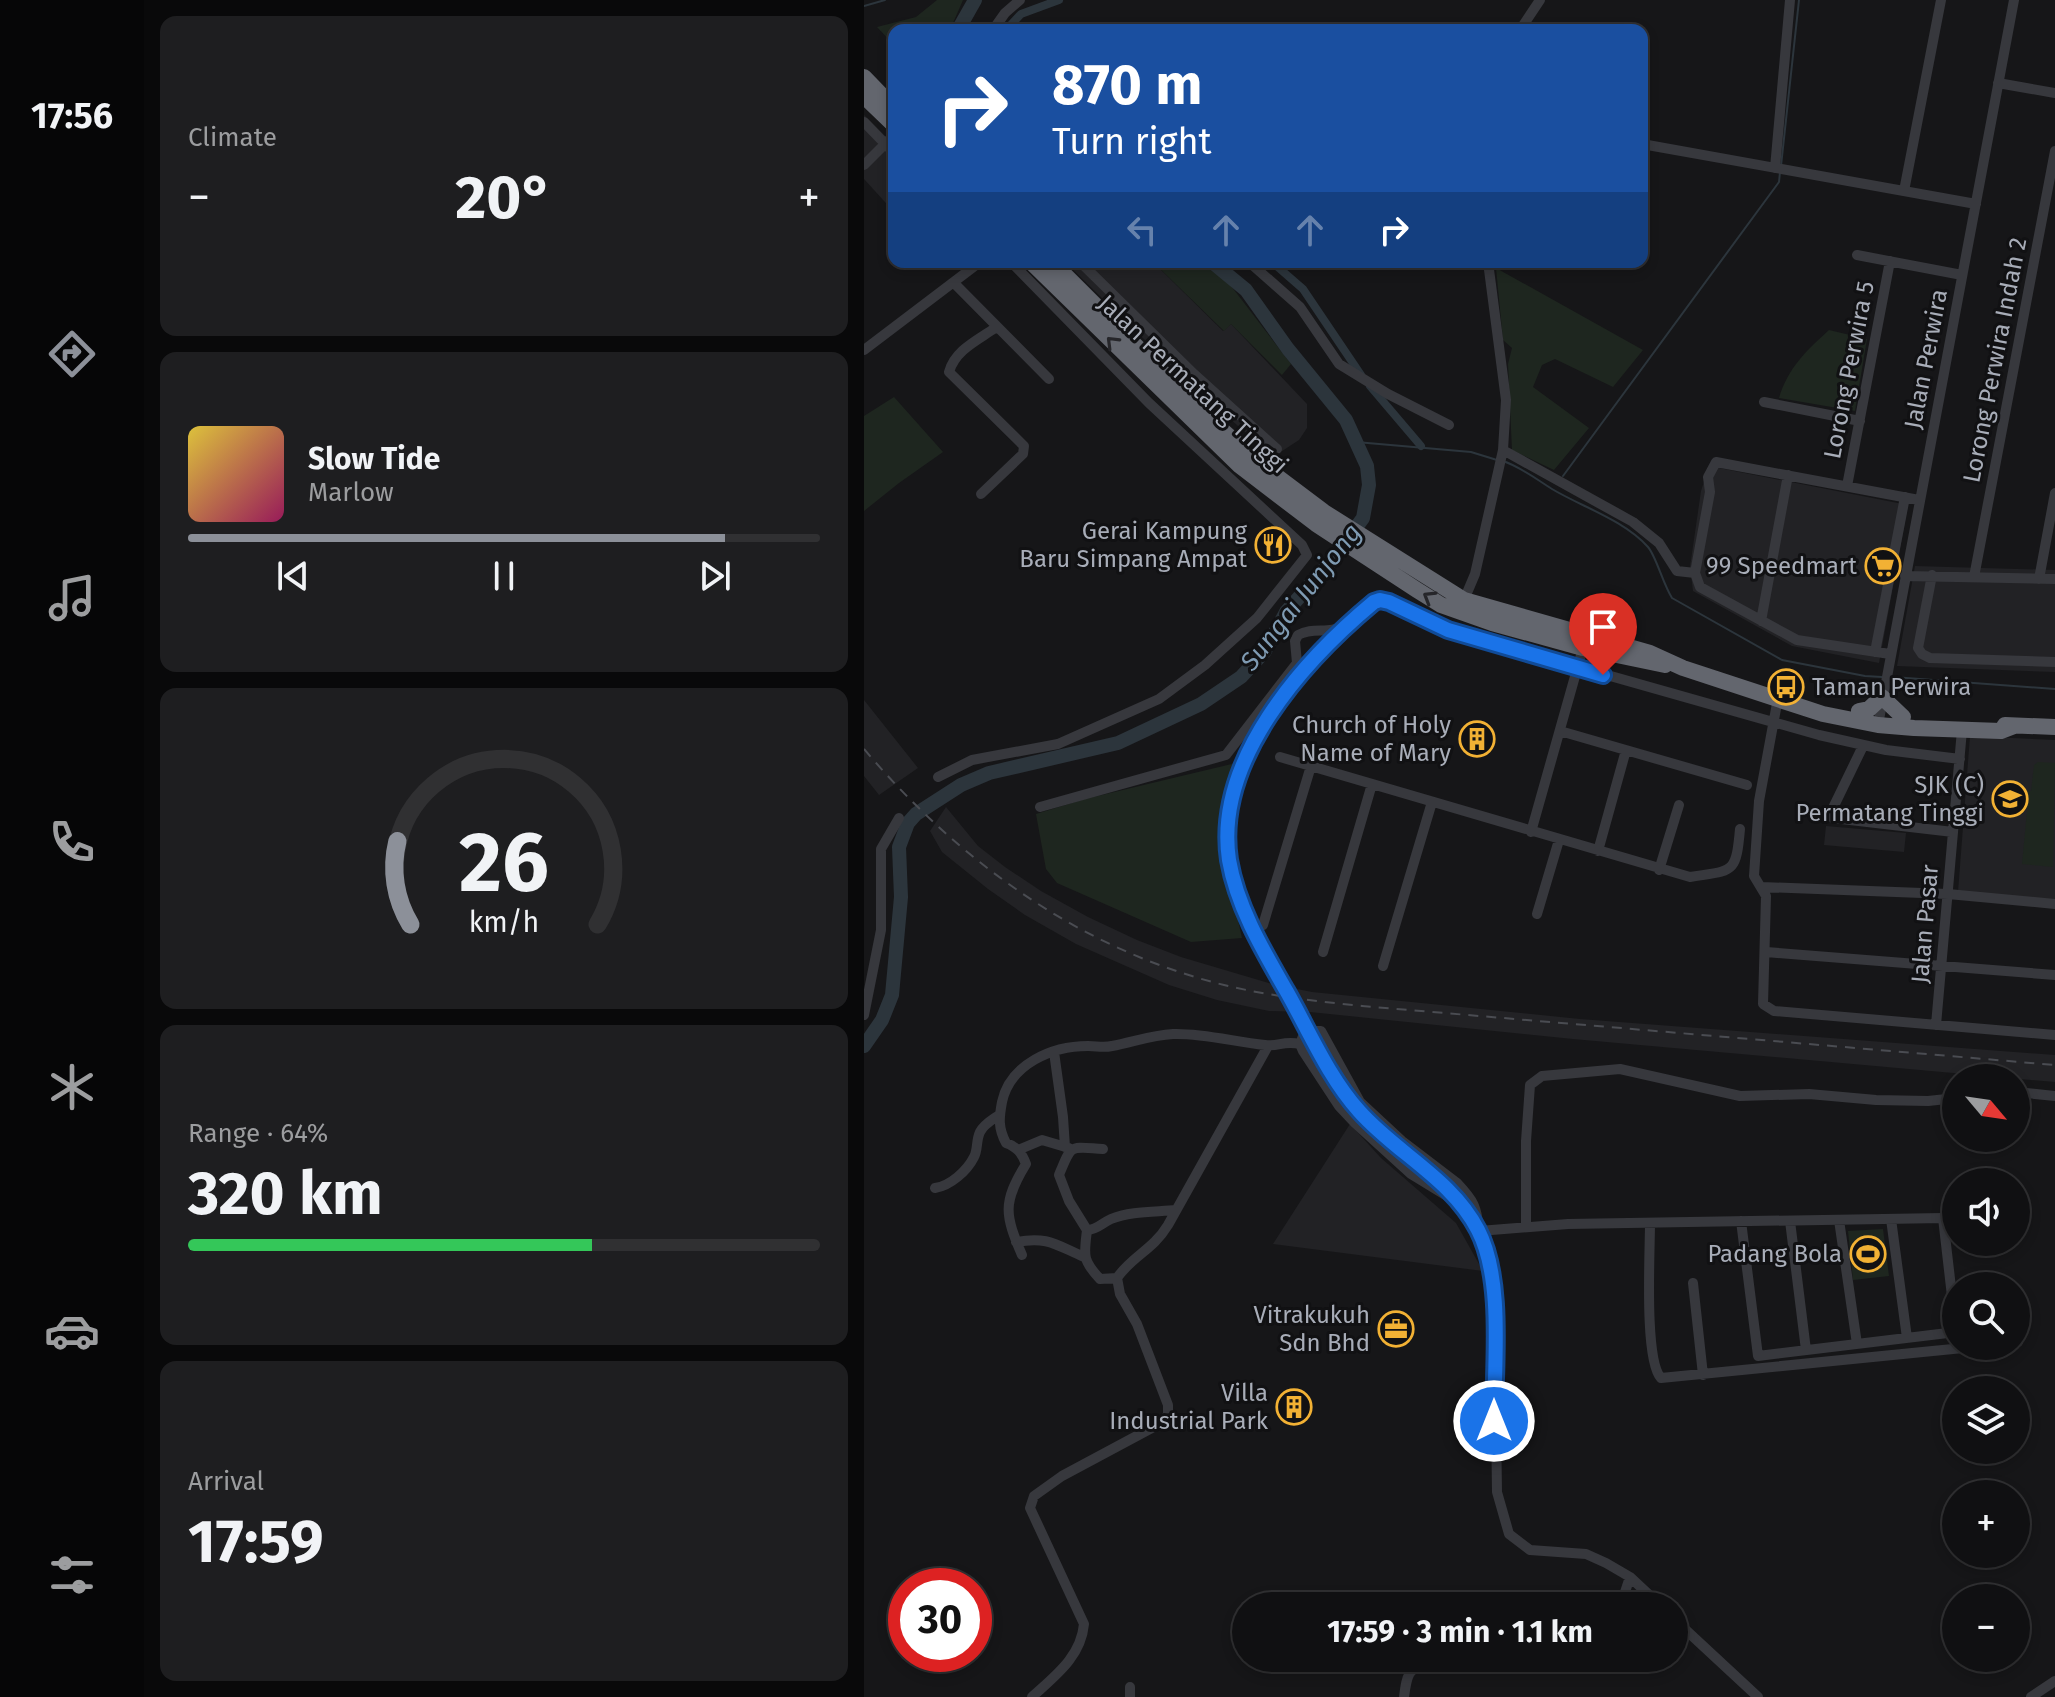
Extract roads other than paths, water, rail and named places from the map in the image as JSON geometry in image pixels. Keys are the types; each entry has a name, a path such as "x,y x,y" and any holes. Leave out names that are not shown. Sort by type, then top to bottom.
{"highway":[{"path":"864,77 888,102"},
{"path":"864,96 888,119"},
{"name":"Jalan Permatang Tinggi","path":"1037,268 1240,466 1272,493 1320,518 1366,548 1441,605 1492,623 1583,648 1644,663 1683,668"},
{"name":"Jalan Permatang Tinggi","path":"1058,268 1205,415 1320,518"},
{"name":"Jalan Permatang Tinggi","path":"1366,548 1464,600 1650,653 1683,668 1783,699 1802,709 1962,730 2001,731 2014,726"},
{"path":"1575,631 1582,639 1583,648"},
{"path":"1859,711 1869,709 1883,692 1903,717"},
{"name":"Jalan Permatang Tinggi","path":"1783,699 1859,711 1879,720 1903,717 2055,727"}],"street":[{"path":"997,24 1020,0"},
{"path":"1524,24 1540,0"},
{"path":"1776,168 1790,0"},
{"path":"1904,191 1941,0"},
{"name":"Jalan Perwira","path":"1879,720 2014,0"},
{"path":"1998,83 2055,93"},
{"path":"864,122 888,147"},
{"path":"864,165 888,141"},
{"path":"1648,145 1976,204"},
{"name":"Lorong Perwira Indah 2","path":"1974,577 2055,151"},
{"path":"1857,255 1962,275"},
{"name":"Lorong Perwira 5","path":"1847,486 1890,261"},
{"path":"864,350 973,268"},
{"path":"938,777 972,760 1058,744 1159,699 1205,665 1257,618 1307,555 1302,545 1149,403 1017,268"},
{"path":"1086,268 1194,374 1277,449"},
{"path":"1256,268 1300,307 1339,364 1388,394 1449,425"},
{"path":"1464,600 1475,574 1501,458 1506,400 1489,268"},
{"path":"954,283 995,328 1049,379"},
{"path":"981,494 1023,454 1024,446 949,372 954,359 962,351 995,328"},
{"path":"1764,402 1860,421"},
{"path":"1501,458 1633,522 1659,543 1677,571 1695,573"},
{"path":"1890,654 1797,640 1706,592 1697,583 1695,573 1710,492 1708,477 1716,462 1919,500"},
{"path":"1230,480 1240,466"},
{"path":"1761,621 1788,475"},
{"path":"1259,507 1272,493"},
{"path":"2039,579 2055,493"},
{"path":"1875,652 1905,497"},
{"path":"1932,575 1918,648 1922,654 1930,658 2055,662"},
{"path":"1905,576 2055,579"},
{"path":"1040,807 1226,755 1297,663 1295,641 1298,635 1339,628 1380,600 1448,630 1774,723 1863,746 1960,759"},
{"path":"1353,619 1268,716 1249,748 1239,770 1229,808 1229,859 1257,937 1317,1046 1363,1116 1440,1182 1479,1231"},
{"path":"1487,641 1492,623"},
{"path":"1312,631 1328,645"},
{"path":"1312,631 1317,641 1312,663"},
{"path":"1531,832 1583,648"},
{"path":"1783,699 1774,723 1759,801 1754,876 1766,896 1763,1004 1774,1011 2055,1035"},
{"path":"1819,735 1823,714"},
{"name":"Jalan Pasar","path":"1936,1025 1962,730"},
{"path":"1560,731 1747,785"},
{"path":"1863,746 1832,810 1833,818 1953,832"},
{"path":"1598,851 1626,750"},
{"path":"1280,757 1690,877 1728,871 1737,860 1740,829"},
{"path":"1263,925 1311,766"},
{"path":"1323,952 1372,784"},
{"path":"1383,966 1432,802"},
{"path":"1659,870 1679,805"},
{"path":"864,1015 881,930 881,849 899,818"},
{"path":"1537,914 1559,840"},
{"path":"1762,887 1948,894 2055,904"},
{"path":"1766,952 2055,975"},
{"path":"1300,1044 1305,1031 1321,1031 1360,1102 1393,1133 1457,1183 1478,1209 1479,1231 1494,1282 1497,1492 1509,1534 1530,1550 1586,1554 1630,1577 1646,1592"},
{"path":"1022,1255 1007,1213 1012,1186 1026,1164 1018,1150 1006,1143 1001,1134 999,1115 1004,1095 1019,1069 1054,1052 1088,1046 1102,1048 1174,1034 1268,1046 1285,1041 1300,1044 1339,1106 1355,1123 1411,1174 1460,1204"},
{"path":"1032,1697 1076,1654 1084,1624 1030,1508 1034,1496 1107,1450 1144,1434 1161,1423 1168,1414 1168,1405 1137,1324 1120,1294 1117,1278 1125,1267 1158,1242 1268,1046"},
{"path":"1054,1052 1068,1148 1059,1175 1069,1201 1087,1230 1084,1257"},
{"path":"1526,1226 1526,1141 1530,1085 1542,1076 1620,1069 1740,1096 1809,1094 1876,1100 1942,1098"},
{"path":"2030,1093 2055,1096"},
{"path":"935,1188 946,1187 975,1156 979,1134 986,1124 999,1115"},
{"path":"1018,1150 1042,1140 1068,1148 1103,1149"},
{"path":"1087,1230 1132,1214 1176,1210"},
{"path":"1479,1231 1526,1226 1943,1218 1949,1272"},
{"path":"1891,1219 1907,1338"},
{"path":"1839,1220 1857,1344"},
{"path":"1741,1221 1758,1356 1942,1334"},
{"path":"1790,1221 1806,1350"},
{"path":"1650,1223 1650,1326 1656,1373 1661,1378 1942,1350"},
{"path":"1016,1242 1036,1238 1064,1247 1084,1257 1100,1279 1117,1278"},
{"path":"1693,1283 1703,1375"},
{"path":"1625,1592 1630,1577"},
{"path":"1688,1632 1758,1697"},
{"path":"1404,1697 1406,1677 1410,1672"},
{"path":"2031,1697 2055,1681"}],"waterway":[{"path":"864,6 885,0"},
{"name":"Sungai Junjong","path":"961,24 975,0"},
{"path":"1012,24 1021,14 1059,0"},
{"path":"1781,166 1799,0"},
{"path":"1563,476 1779,182 1780,172"},
{"name":"Sungai Junjong","path":"864,1046 882,1020 892,995 901,897 899,847 908,823 916,814 961,785 989,773 1118,743 1201,704 1241,677 1265,651 1286,612 1333,559 1363,518 1369,485 1367,466 1346,420 1288,349 1246,290 1219,268"},
{"path":"1279,268 1303,289 1361,375"},
{"path":"1370,386 1421,446"},
{"path":"1356,442 1471,452 1497,460"},
{"path":"1503,461 1638,537 1651,551 1672,598 1782,660 1882,677"},
{"path":"1893,677 2055,689"}],"railway":[{"path":"864,749 940,828 1025,896 1120,949 1224,985 1362,1006 2055,1065"}],"place":[{"name":"Gerai Kampung Baru Simpang Ampat","path":"1273,545"},
{"name":"99 Speedmart","path":"1883,566"},
{"name":"Taman Perwira","path":"1786,687"},
{"name":"Church of Holy Name of Mary","path":"1477,739"},
{"name":"SJK (C) Permatang Tinggi","path":"2010,799"},
{"name":"Padang Bola","path":"1868,1254"},
{"name":"Vitrakukuh Sdn Bhd","path":"1396,1329"},
{"name":"Villa Industrial Park","path":"1294,1407"}]}
